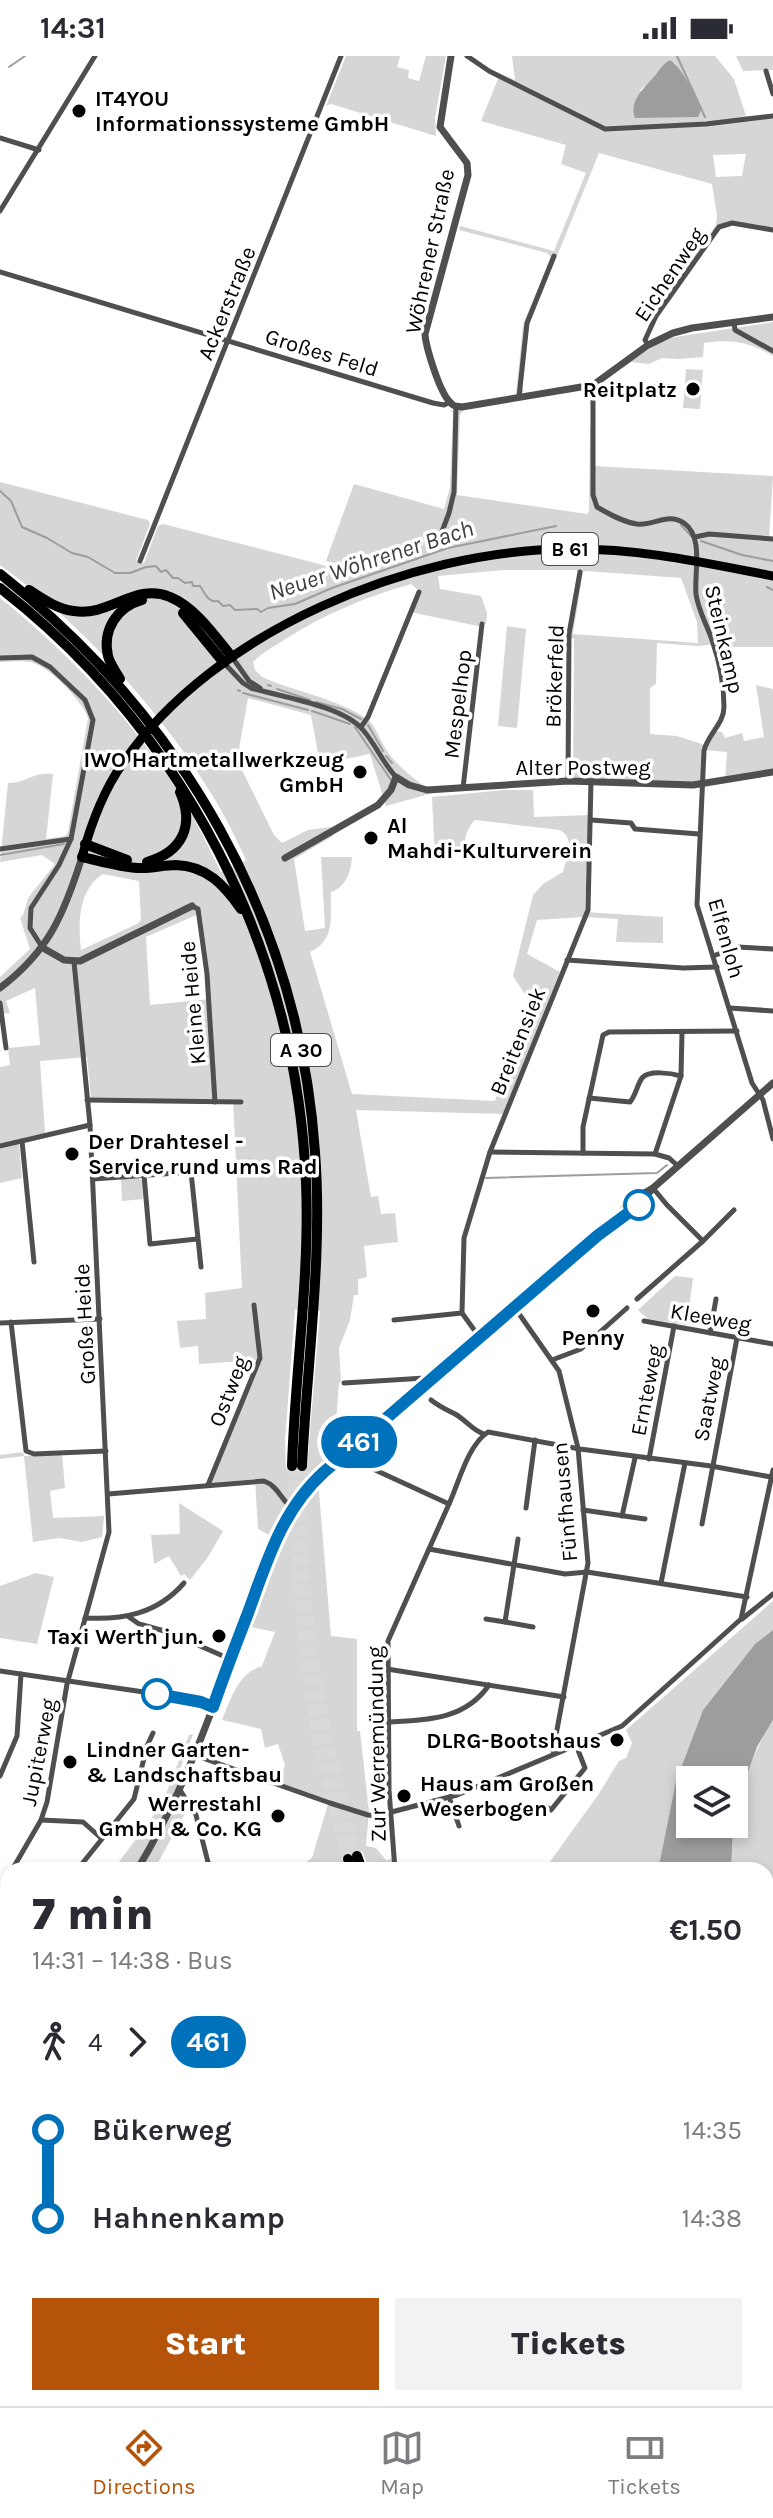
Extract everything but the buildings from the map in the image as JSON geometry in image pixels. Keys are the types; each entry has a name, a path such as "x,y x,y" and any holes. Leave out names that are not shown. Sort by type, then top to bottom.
{"highway":[{"path":"0,574 59,608 77,612 104,609 148,593 170,597 190,609 228,660"},
{"name":"A 30","path":"0,574 71,634 129,695 190,778 242,870 277,960 298,1034 313,1127 317,1228 297,1466 307,1233 305,1156 290,1053 269,970 254,927 220,852 170,768 91,669 61,639 0,588"},
{"path":"129,695 108,659 106,646 110,625 121,610 134,603 153,599 179,609 228,660"},
{"path":"85,844 131,862 145,863 170,852 182,838 186,810 170,768"},
{"path":"82,857 133,868 176,865 201,870 227,889 254,927"}],"main road":[{"name":"B 61","path":"82,857 104,796 131,752 190,688 274,631 370,586 427,568 504,553 566,549 618,550 681,557 773,576"}],"street":[{"path":"0,211 95,56"},
{"name":"Ackerstraße","path":"140,561 341,56"},
{"name":"Wöhrener Straße","path":"451,56 440,127 467,163 468,175 425,334 427,348 453,404"},
{"path":"467,56 489,71 605,129 706,124 773,116"},
{"path":"766,71 773,94"},
{"path":"0,138 39,150"},
{"name":"Eichenweg","path":"648,345 645,340 656,316 719,227 732,223 773,230"},
{"path":"519,398 527,323 554,256"},
{"name":"Großes Feld","path":"0,272 433,403 453,404"},
{"path":"438,542 454,492 453,404 462,407 593,385 648,345 673,333 773,317"},
{"path":"733,322 735,330 773,351"},
{"path":"593,385 594,503 603,511 632,523 676,519 688,527 695,541 709,534 773,539"},
{"name":"Steinkamp","path":"695,541 696,592 715,648 725,709 706,741 701,784"},
{"name":"Brökerfeld","path":"568,781 569,634 580,572"},
{"path":"361,727 368,717 419,592"},
{"name":"Mespelhop","path":"463,789 482,624"},
{"path":"0,658 32,657 50,667 85,700 93,720 71,839 59,865 31,908 30,928 43,948 57,957 74,962 192,906"},
{"path":"228,660 249,681 267,692"},
{"path":"228,660 243,683 339,713 361,727 396,777 391,790 378,805 285,858"},
{"name":"Alter Postweg","path":"396,777 421,789 463,789 568,781 701,784 773,772"},
{"name":"Breitensiek","path":"462,1313 464,1238 490,1152 589,905 591,781"},
{"name":"Elfenloh","path":"701,784 697,905 752,1083 773,1139"},
{"path":"591,820 631,823 635,829 699,834"},
{"path":"0,849 71,839"},
{"path":"0,988 29,964 55,930 82,857"},
{"name":"Kleine Heide","path":"192,906 198,909 203,941 215,1102"},
{"path":"713,956 738,947 773,948"},
{"path":"567,960 683,968 717,967"},
{"name":"Große Heide","path":"68,1681 109,1532 90,1125 74,962"},
{"path":"0,1003 6,1048"},
{"path":"730,1008 773,1011"},
{"path":"583,1153 583,1127 603,1035 609,1032 737,1031"},
{"path":"655,1154 681,1076 682,1032"},
{"path":"589,1098 630,1102 642,1078 667,1073 681,1076"},
{"path":"142,1862 180,1790 270,1551 292,1508 315,1481 348,1451 597,1236 634,1199 653,1188 773,1083"},
{"path":"87,1100 241,1102"},
{"path":"0,1146 90,1125"},
{"path":"22,1141 34,1262"},
{"path":"490,1152 655,1154 669,1158 678,1166"},
{"path":"93,1179 191,1172 201,1267"},
{"path":"144,1175 150,1244 197,1239"},
{"path":"653,1188 703,1241"},
{"path":"637,1299 734,1210"},
{"path":"710,1333 716,1299"},
{"name":"Ostweg","path":"207,1486 260,1358 254,1305"},
{"name":"Fünfhausen","path":"515,1308 559,1371 578,1448 587,1572 555,1753"},
{"path":"552,1360 581,1349 627,1308"},
{"path":"394,1320 462,1313 480,1338"},
{"path":"0,1323 100,1319"},
{"name":"Kleeweg","path":"644,1321 773,1344"},
{"path":"11,1322 25,1447 29,1454 106,1451"},
{"name":"Ernteweg","path":"649,1459 674,1326"},
{"name":"Saatweg","path":"702,1524 737,1338"},
{"path":"344,1383 430,1380"},
{"path":"431,1400 479,1433 488,1432 635,1458 772,1474 741,1619"},
{"name":"Zur Werremündung","path":"397,1862 390,1813 388,1641 473,1449 484,1434"},
{"path":"526,1508 535,1440"},
{"path":"348,1451 360,1463 449,1504"},
{"path":"622,1516 635,1458"},
{"path":"661,1583 685,1463"},
{"path":"108,1494 264,1481 271,1483 283,1502 292,1508"},
{"path":"583,1510 645,1519"},
{"path":"505,1622 518,1539"},
{"path":"429,1549 565,1574 587,1572 747,1597"},
{"path":"85,1618 113,1620 129,1617 173,1596 184,1583"},
{"path":"194,1755 368,1815 390,1813 449,1797 622,1726 773,1594"},
{"path":"129,1617 139,1624 168,1632 230,1659"},
{"path":"486,1619 533,1627"},
{"path":"387,1669 564,1697"},
{"path":"0,1671 178,1697 213,1707"},
{"path":"0,1776 17,1736 21,1674"},
{"name":"Jupiterweg","path":"17,1862 41,1820 55,1761 68,1681"},
{"path":"388,1722 450,1715 482,1696 489,1685"},
{"path":"83,1862 134,1799 153,1733"},
{"path":"547,1807 551,1810 585,1768 576,1745"},
{"path":"180,1790 196,1815 208,1862"},
{"path":"449,1797 459,1826"},
{"path":"41,1820 83,1822 101,1838"}],"shaded area":[{"path":"346,56 400,56 397,67 409,70 408,78 419,81 426,56 446,56 435,118 436,136 331,104 326,106"},
{"path":"512,56 715,56 734,79 746,116 773,114 773,231 733,224 721,228 652,328 648,326 654,314 716,225 712,184 599,153 529,325 524,392 516,394 523,325 551,257 547,253 459,230 460,226 554,251 586,173 561,164 566,145 481,121 498,73 515,80","holes":["675,63 701,110 685,117 660,117 640,90","746,154 742,176 716,177 713,155"]},
{"path":"736,56 773,56 773,70 743,71"},
{"path":"670,60 692,90 701,110 698,117 635,118 634,107 638,97"},
{"path":"773,322 773,356 748,345 723,341 704,343 703,357 662,358 649,364 630,362 654,345 675,337"},
{"name":"Reitplatz","path":"686,369 703,370 700,409 683,408"},
{"path":"450,410 464,410 460,415 457,495 587,514 590,426 594,426 595,466 773,476 769,540 773,541 773,647 721,647 718,651 716,644 657,643 656,684 650,688 650,734 677,736 705,745 716,731 722,732 725,738 742,733 744,741 764,737 756,685 773,689 773,772 725,781 727,752 705,750 701,783 573,780 574,639 566,636 576,570 503,570 438,576 440,589 481,596 487,613 486,624 478,626 410,612 418,590 411,584 330,614 253,662 255,670 262,677 342,706 367,719 392,757 433,793 386,806 370,754 320,764 311,715 248,698 237,760 274,835 282,843 308,830 331,827 333,836 294,859 305,931 325,928 321,857 352,857 347,878 331,892 328,934 310,952 352,1094 495,1101 530,1002 513,976 533,895 543,884 563,872 569,849 568,839 560,830 475,820 457,855 435,858 432,797 533,790 534,817 589,815 585,912 663,917 663,943 616,942 618,919 583,917 537,920 527,954 560,972 503,1114 356,1110 371,1197 378,1196 381,1214 395,1213 398,1242 364,1246 367,1277 358,1279 358,1295 354,1295 350,1320 339,1348 341,1382 332,1437 337,1451 315,1471 331,1636 357,1639 357,1731 360,1731 369,1811 366,1846 376,1848 386,1860 392,1859 392,1862 367,1862 362,1851 342,1858 343,1862 306,1862 312,1858 328,1804 277,1785 285,1765 278,1744 265,1748 261,1729 222,1720 241,1681 262,1666 275,1632 251,1627 283,1543 258,1529 255,1479 206,1484 258,1360 199,1364 198,1346 180,1348 177,1321 206,1319 205,1293 242,1288 233,1100 91,1098 87,1057 40,1061 45,1133 0,1144 0,1067 10,1065 8,1048 40,1045 35,988 6,1001 10,1013 0,1014 0,977 30,949 20,918 28,898 55,864 42,855 0,862 8,783 53,774 46,839 65,836 88,718 65,686 48,671 33,663 0,662 0,598 75,665 142,741 181,796 221,872 246,860 200,776 150,708 63,616 0,565 0,482 148,520 150,524 136,561 144,563 158,526 163,524 354,573 355,569 326,561 354,484 444,509 450,487 453,412","holes":["583,572 681,578 697,622 698,643 573,634","103,874 139,881 141,920 81,950 84,898","201,913 210,999 150,1005 146,937","295,1309 320,1311 307,1468 286,1468 285,1440"]},
{"path":"507,626 526,629 517,728 498,726"},
{"path":"19,1144 22,1178 0,1183 0,1149"},
{"path":"138,1177 142,1181 143,1199 122,1201 121,1179"},
{"path":"675,1276 693,1278 687,1325 648,1319 638,1310"},
{"path":"23,1452 24,1456 0,1459 0,1455"},
{"path":"62,1454 65,1488 50,1491 53,1518 104,1516 102,1537 82,1542 59,1538 33,1542 24,1456"},
{"path":"179,1503 223,1531 190,1580 184,1574 181,1576 169,1556 154,1564 151,1535 180,1534"},
{"path":"36,1573 54,1577 37,1644 0,1638 0,1586"},
{"path":"773,1601 773,1630 755,1644 703,1710 682,1766 676,1766 676,1781 660,1862 550,1862 619,1761 626,1758 632,1743 626,1730"},
{"path":"773,1630 773,1720 757,1747 748,1772 748,1766 682,1766 703,1710 755,1644"},
{"path":"773,1720 773,1862 731,1862 731,1838 748,1838 748,1771"},
{"path":"193,1734 178,1775 190,1809 158,1862 119,1862 162,1804 189,1735"},
{"path":"676,1781 676,1838 732,1838 731,1862 660,1862"}],"waterway":[{"path":"9,67 25,56"},
{"path":"677,56 705,117"},
{"name":"Neuer Wöhrener Bach","path":"0,491 11,501 22,527 115,573 130,573 156,566 161,572 166,570 173,578 200,586 209,599 223,606 261,612 295,604 448,548 556,526"},
{"path":"681,525 691,536"},
{"path":"701,541 742,555 773,561"},
{"path":"767,587 773,590"},
{"path":"277,689 310,700"},
{"path":"243,693 308,710"},
{"path":"316,702 342,709 361,719"},
{"path":"312,711 350,724"},
{"path":"368,725 383,751"},
{"path":"355,727 391,780"},
{"path":"386,756 392,763"},
{"path":"0,855 64,844"},
{"path":"486,1178 657,1173 667,1165"}],"tunnel":[{"path":"292,1466 304,1649 314,1722 348,1859"},
{"path":"302,1466 305,1577 316,1676 357,1856"}],"bus line":[{"name":"461","path":"157,1694 213,1707 270,1551 301,1496 324,1472 597,1236 639,1205"}],"place":[{"name":"IT4YOU Informationssysteme GmbH","path":"79,111"},
{"name":"Reitplatz","path":"693,389"},
{"name":"IWO Hartmetallwerkzeug GmbH","path":"360,772"},
{"name":"Al Mahdi-Kulturverein","path":"371,838"},
{"name":"Der Drahtesel - Service rund ums Rad","path":"72,1154"},
{"name":"Penny","path":"593,1311"},
{"name":"Taxi Werth jun.","path":"219,1636"},
{"name":"DLRG-Bootshaus","path":"617,1740"},
{"name":"Lindner Garten- & Landschaftsbau","path":"70,1762"},
{"name":"Haus am Großen Weserbogen","path":"404,1796"},
{"name":"Werrestahl GmbH & Co. KG","path":"278,1816"}]}
